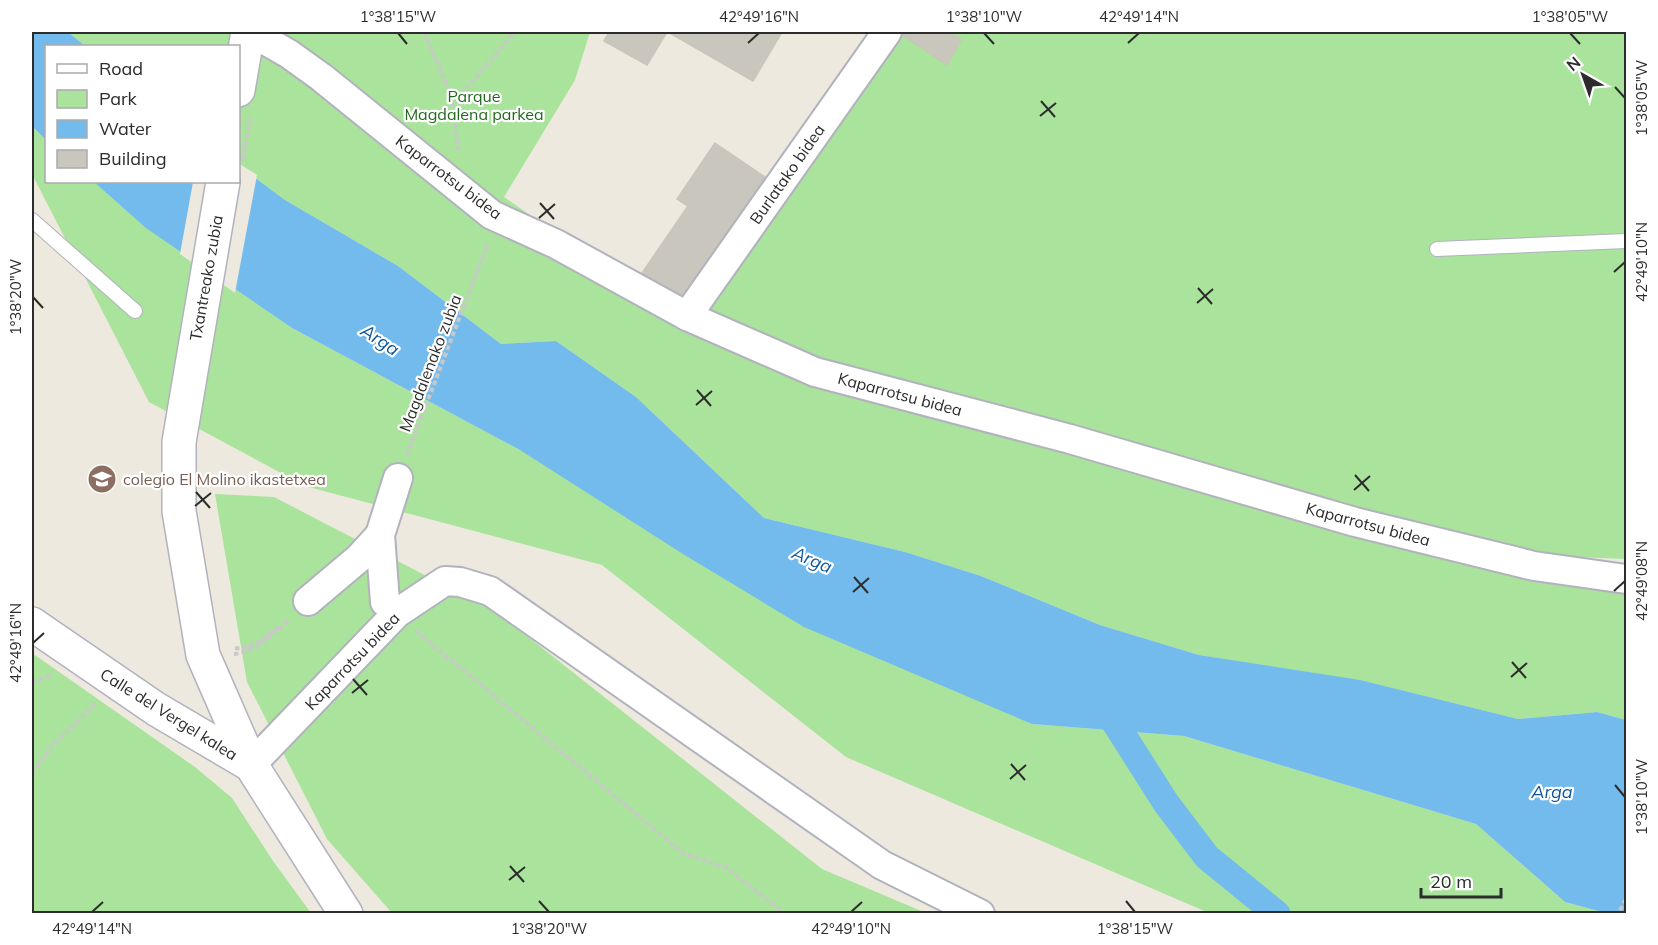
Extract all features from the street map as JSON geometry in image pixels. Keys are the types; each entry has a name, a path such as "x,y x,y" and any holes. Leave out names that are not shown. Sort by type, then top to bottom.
{"main road":[{"path":"240,80 249,32"},
{"name":"Txantreako zubia","path":"223,183 179,442 179,511 203,655 224,655 251,765"},
{"name":"Calle del Vergel kalea","path":"32,624 156,709 251,765 346,914"}],"street":[{"name":"Kaparrotsu bidea","path":"249,32 289,54 321,77 492,214 556,244 687,316 815,372 1070,438 1355,522 1534,566 1626,579"},
{"name":"Burlatako bidea","path":"687,316 887,32"},
{"path":"391,608 380,536 398,478"},
{"path":"308,601 359,558 380,536"},
{"name":"Kaparrotsu bidea","path":"251,765 391,608 444,581 460,582 490,591 882,865 980,914"}],"lane":[{"path":"32,220 135,311"},
{"path":"1437,249 1626,240"}],"path":[{"path":"424,32 448,87 458,148 440,173"},
{"path":"452,105 515,32"},
{"name":"Magdalenako zubia","path":"398,478 484,256"},
{"path":"224,655 244,653 274,634 308,601"},
{"path":"224,655 244,649 266,637 308,601"},
{"path":"391,608 682,853 727,868 785,914"},
{"path":"32,682 58,673"},
{"path":"32,773 51,747 103,696"},
{"path":"1614,914 1619,912 1626,899"}],"green space":[{"name":"Parque Magdalena parkea","path":"68,32 590,32 575,80 504,197 560,236 697,301 902,35 946,64 961,40 949,32 1626,32 1626,559 1575,557 1462,538 1626,587 1626,720 1597,712 1518,719 1362,681 1199,655 1100,625 981,576 905,552 764,518 636,397 556,341 501,344 398,266 285,200 240,167 240,45 84,45"},
{"path":"32,126 45,139 45,183 95,183 147,228 292,328 1032,724 1184,736 1476,824 1565,902 1606,913 1209,913 846,757 602,565 305,486 149,402 32,174"},
{"path":"215,494 274,497 498,613 822,869 926,913 392,913 327,839 247,682"},
{"path":"32,653 195,767 232,798 273,861 311,913 32,913"}],"water":[{"path":"32,32 68,32 84,45 45,45 45,139 32,126"},
{"name":"Arga","path":"240,167 285,200 398,266 501,344 556,341 636,397 764,518 905,552 981,576 1100,625 1199,655 1360,680 1518,719 1597,712 1626,720 1626,913 1606,913 1565,902 1476,824 1184,736 1032,724 804,627 683,554 520,450 292,328 146,228 95,183 240,183"}],"pier":[{"path":"240,164 257,175 235,293 180,254 193,183 240,183"}],"building":[{"path":"609,32 667,32 647,65 604,41"},
{"path":"668,32 782,32 753,81"},
{"path":"903,32 949,32 961,40 947,65 902,35"},
{"path":"715,143 765,177 681,299 642,273 688,206 677,199"}],"waterway":[{"path":"1102,698 1105,707 1166,803 1207,857 1277,914"}],"place":[{"name":"colegio El Molino ikastetxea","path":"102,479"}]}
